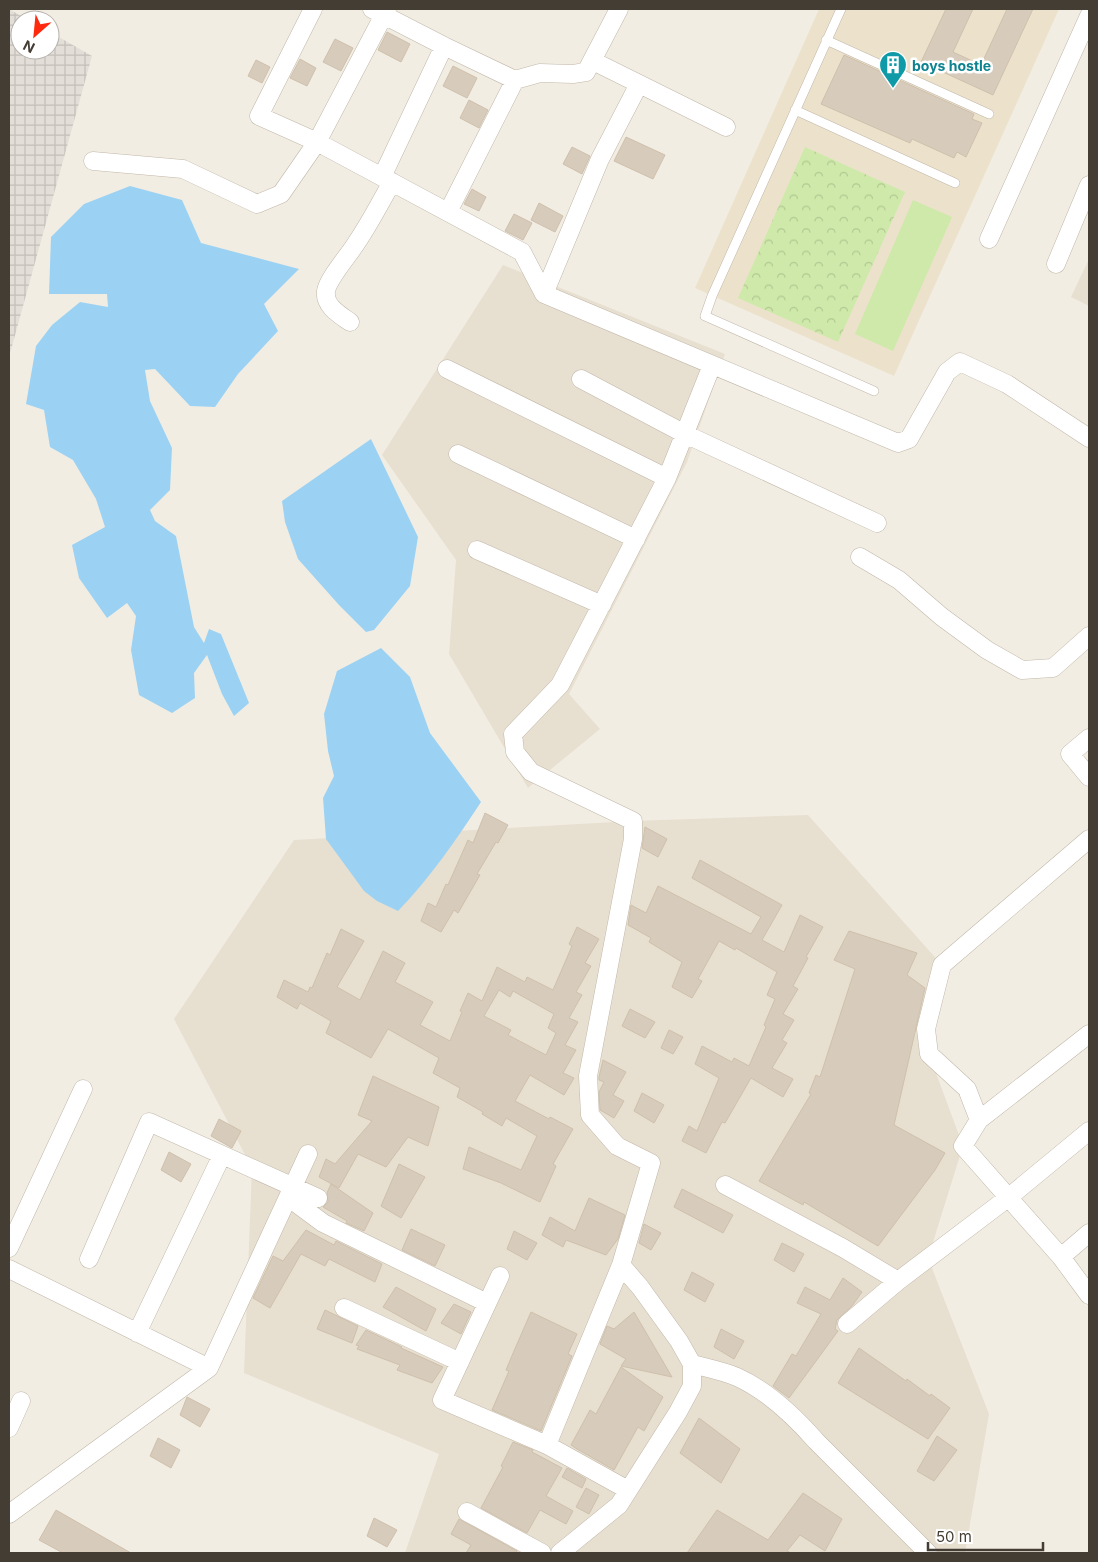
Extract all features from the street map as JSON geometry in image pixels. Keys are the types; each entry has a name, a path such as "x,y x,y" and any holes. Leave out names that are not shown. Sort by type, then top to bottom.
{"street":[{"path":"313,9 259,116 317,142 522,252 544,294 898,443 909,439 947,372 960,362 1007,384 1089,438"},
{"path":"93,161 184,169 257,204 281,194 317,142 381,11 444,46 515,80 540,73 573,74 586,72 619,9"},
{"path":"989,239 1089,16"},
{"path":"350,322 328,304 326,290 339,266 356,245 387,179 444,46"},
{"path":"593,60 726,127"},
{"path":"448,212 515,80"},
{"path":"544,294 600,159 639,84"},
{"path":"1056,264 1089,185"},
{"path":"547,1446 621,1265 651,1163 617,1146 590,1115 588,1076 633,839 633,821 531,772 515,752 513,734 560,685 667,478 712,365"},
{"path":"446,369 667,478"},
{"path":"581,379 686,434 878,523"},
{"path":"458,454 636,539"},
{"path":"477,550 602,605"},
{"path":"860,557 899,580 942,617 987,650 1022,670 1053,668 1089,636"},
{"path":"1089,738 1070,754 1089,777"},
{"path":"980,1120 967,1088 929,1054 926,1029 942,965 1089,839"},
{"path":"1089,1034 980,1120 963,1146 1061,1256 1089,1295"},
{"path":"9,1248 83,1089"},
{"path":"88,1259 149,1122 222,1155 291,1192 318,1198"},
{"path":"847,1324 898,1281 1009,1197 1089,1131"},
{"path":"9,1514 209,1368 308,1154"},
{"path":"137,1333 222,1155"},
{"path":"725,1185 843,1248 898,1281"},
{"path":"291,1192 323,1223 487,1303"},
{"path":"1061,1256 1089,1234"},
{"path":"560,1553 619,1505 678,1412 692,1386 692,1364 679,1341 640,1287 621,1265"},
{"path":"9,1269 209,1368"},
{"path":"500,1276 442,1400 547,1446 628,1490"},
{"path":"344,1308 460,1362"},
{"path":"692,1364 738,1378 768,1395 800,1424 928,1553"},
{"path":"9,1428 21,1401"},
{"path":"467,1512 542,1553"}],"lane":[{"path":"841,9 712,296 705,316 874,391"},
{"path":"826,40 989,114"},
{"path":"795,110 955,183"}],"shaded area":[{"path":"9,9 11,10 10,60 60,60 60,38 92,56 9,357"},
{"path":"819,9 1059,9 894,376 695,288"},
{"path":"1089,259 1089,306 1071,297"},
{"path":"503,265 725,354 687,462 569,694 600,729 528,788 449,654 456,560 382,455"},
{"path":"808,815 942,965 929,1054 963,1146 928,1258 989,1414 965,1553 405,1553 439,1454 244,1373 252,1168 174,1019 294,840 633,821"}],"green space":[{"path":"805,147 905,192 838,342 738,298"},
{"path":"913,200 952,217 893,351 855,334"}],"water":[{"path":"130,186 182,200 201,243 299,269 264,304 278,331 238,374 215,407 190,406 155,369 145,370 150,401 172,448 170,490 150,510 155,521 176,536 194,627 204,643 209,629 221,634 249,703 234,716 222,694 207,655 194,673 195,698 172,713 139,695 131,650 136,616 127,603 107,618 79,578 72,545 105,527 96,499 73,460 50,447 44,410 26,404 36,346 52,325 80,302 108,307 107,294 49,294 51,237 84,204"},
{"path":"371,439 418,537 410,586 374,630 366,632 298,559 285,522 282,501"},
{"path":"381,648 410,677 430,733 481,802 432,872 398,911 377,901 364,891 326,839 323,798 334,776 328,751 324,714 337,671"}],"building":[{"path":"946,9 973,9 953,52 981,65 1007,9 1033,9 993,95 921,62"},
{"path":"387,32 410,44 401,62 378,50"},
{"path":"335,39 353,48 341,71 323,62"},
{"path":"844,55 974,114 972,119 982,123 966,157 957,152 954,158 912,139 910,143 821,104"},
{"path":"300,59 316,68 307,86 290,78"},
{"path":"256,60 270,67 262,83 248,76"},
{"path":"453,66 477,78 467,98 443,86"},
{"path":"469,100 488,110 479,128 460,118"},
{"path":"626,137 665,155 653,179 614,161"},
{"path":"572,147 590,156 582,174 563,164"},
{"path":"472,189 486,197 479,211 464,204"},
{"path":"539,203 563,216 555,232 531,220"},
{"path":"514,214 532,223 523,240 505,231"},
{"path":"485,813 508,825 477,874 480,875 458,913 454,910 441,932 421,921 428,903 436,907 468,840 473,843"},
{"path":"645,827 667,839 658,857 642,848"},
{"path":"700,860 782,905 762,940 784,952 800,915 823,927 806,957 808,958 793,986 798,989 783,1014 794,1020 782,1040 787,1043 772,1068 793,1079 783,1097 751,1078 725,1123 722,1122 706,1153 682,1141 689,1126 697,1131 719,1078 695,1064 702,1046 732,1062 734,1058 749,1066 766,1027 764,1025 775,999 767,995 777,972 736,948 735,950 719,941 698,979 702,981 692,998 672,987 682,962 649,942 651,938 628,925 631,905 646,913 658,886 751,934 761,917 692,878"},
{"path":"577,927 599,939 585,963 591,966 576,992 582,995 569,1018 578,1022 565,1045 576,1050 563,1073 574,1078 564,1095 530,1075 515,1101 573,1129 553,1164 556,1166 540,1202 501,1183 463,1169 469,1147 521,1170 537,1136 506,1118 502,1126 457,1097 460,1088 433,1073 439,1058 388,1029 371,1058 326,1033 331,1021 300,1003 297,1009 277,997 284,980 308,992 310,987 312,988 327,953 330,955 341,929 364,941 337,987 360,1000 383,951 405,963 395,982 433,1002 420,1025 450,1041 468,993 482,1001 497,967 525,982 527,977 553,990 572,946 569,944","holes":["499,990 510,997 513,991 554,1014 548,1028 556,1033 546,1055 508,1035 511,1030 484,1016"]},
{"path":"849,931 917,953 907,975 925,988 894,1125 945,1153 935,1170 878,1246 804,1202 803,1205 759,1181 811,1094 809,1093 816,1075 820,1077 855,969 834,960"},
{"path":"630,1009 655,1022 645,1038 622,1026"},
{"path":"669,1030 683,1037 673,1054 661,1048"},
{"path":"603,1060 626,1072 613,1095 624,1101 614,1118 600,1110 599,1092 604,1082 599,1080 599,1077"},
{"path":"373,1076 439,1107 428,1146 408,1137 386,1167 358,1154 339,1188 319,1177 326,1159 335,1164 372,1121 358,1115"},
{"path":"642,1093 664,1105 654,1123 634,1111"},
{"path":"219,1119 241,1131 232,1148 211,1136"},
{"path":"169,1152 191,1164 181,1182 161,1170"},
{"path":"399,1164 425,1177 401,1218 381,1206"},
{"path":"331,1184 373,1213 364,1231 346,1223 347,1221 323,1207 328,1202 327,1193"},
{"path":"682,1189 733,1215 723,1233 674,1207"},
{"path":"589,1198 625,1215 618,1239 606,1255 566,1240 563,1247 542,1235 550,1217 575,1231"},
{"path":"644,1224 661,1233 651,1250 639,1243"},
{"path":"411,1229 445,1245 435,1266 402,1250"},
{"path":"306,1230 334,1245 336,1241 382,1264 375,1282 329,1259 325,1266 301,1254 270,1308 253,1298 273,1256 283,1261"},
{"path":"514,1231 537,1243 527,1260 507,1249"},
{"path":"782,1243 804,1254 794,1272 774,1260"},
{"path":"692,1272 714,1284 705,1302 684,1290"},
{"path":"843,1278 862,1292 852,1306 837,1320 835,1329 838,1331 789,1398 773,1386 792,1354 796,1356 821,1314 797,1303 805,1287 830,1300"},
{"path":"396,1287 436,1309 426,1331 383,1307"},
{"path":"454,1304 471,1312 461,1334 441,1323"},
{"path":"325,1310 358,1326 352,1343 317,1329"},
{"path":"531,1312 577,1334 568,1354 572,1356 541,1431 492,1410 509,1371 506,1370"},
{"path":"634,1312 672,1377 621,1366 626,1359 600,1344 607,1326 614,1329"},
{"path":"721,1329 744,1341 734,1359 714,1347"},
{"path":"366,1330 443,1367 432,1383 397,1370 400,1365 357,1349 359,1346 356,1345"},
{"path":"859,1348 906,1381 907,1379 950,1408 928,1439 838,1383"},
{"path":"621,1367 663,1397 644,1431 638,1427 614,1470 571,1445 590,1410 596,1414"},
{"path":"187,1397 210,1409 200,1427 180,1415"},
{"path":"699,1418 740,1449 721,1483 680,1453"},
{"path":"937,1436 957,1450 934,1481 917,1471"},
{"path":"158,1438 180,1450 171,1468 150,1456"},
{"path":"513,1442 533,1450 532,1452 562,1468 546,1496 573,1511 566,1524 540,1510 527,1533 481,1508 503,1467 501,1466"},
{"path":"567,1468 586,1479 582,1488 562,1477"},
{"path":"586,1488 599,1495 589,1514 576,1507"},
{"path":"803,1493 842,1519 825,1551 800,1535 787,1551 791,1553 687,1553 717,1510 768,1540"},
{"path":"56,1510 131,1553 63,1553 39,1540"},
{"path":"374,1518 397,1530 387,1547 367,1536"},
{"path":"459,1519 517,1551 516,1553 466,1553 471,1545 451,1534"}],"place":[{"name":"boys hostle","path":"893,89"}]}
